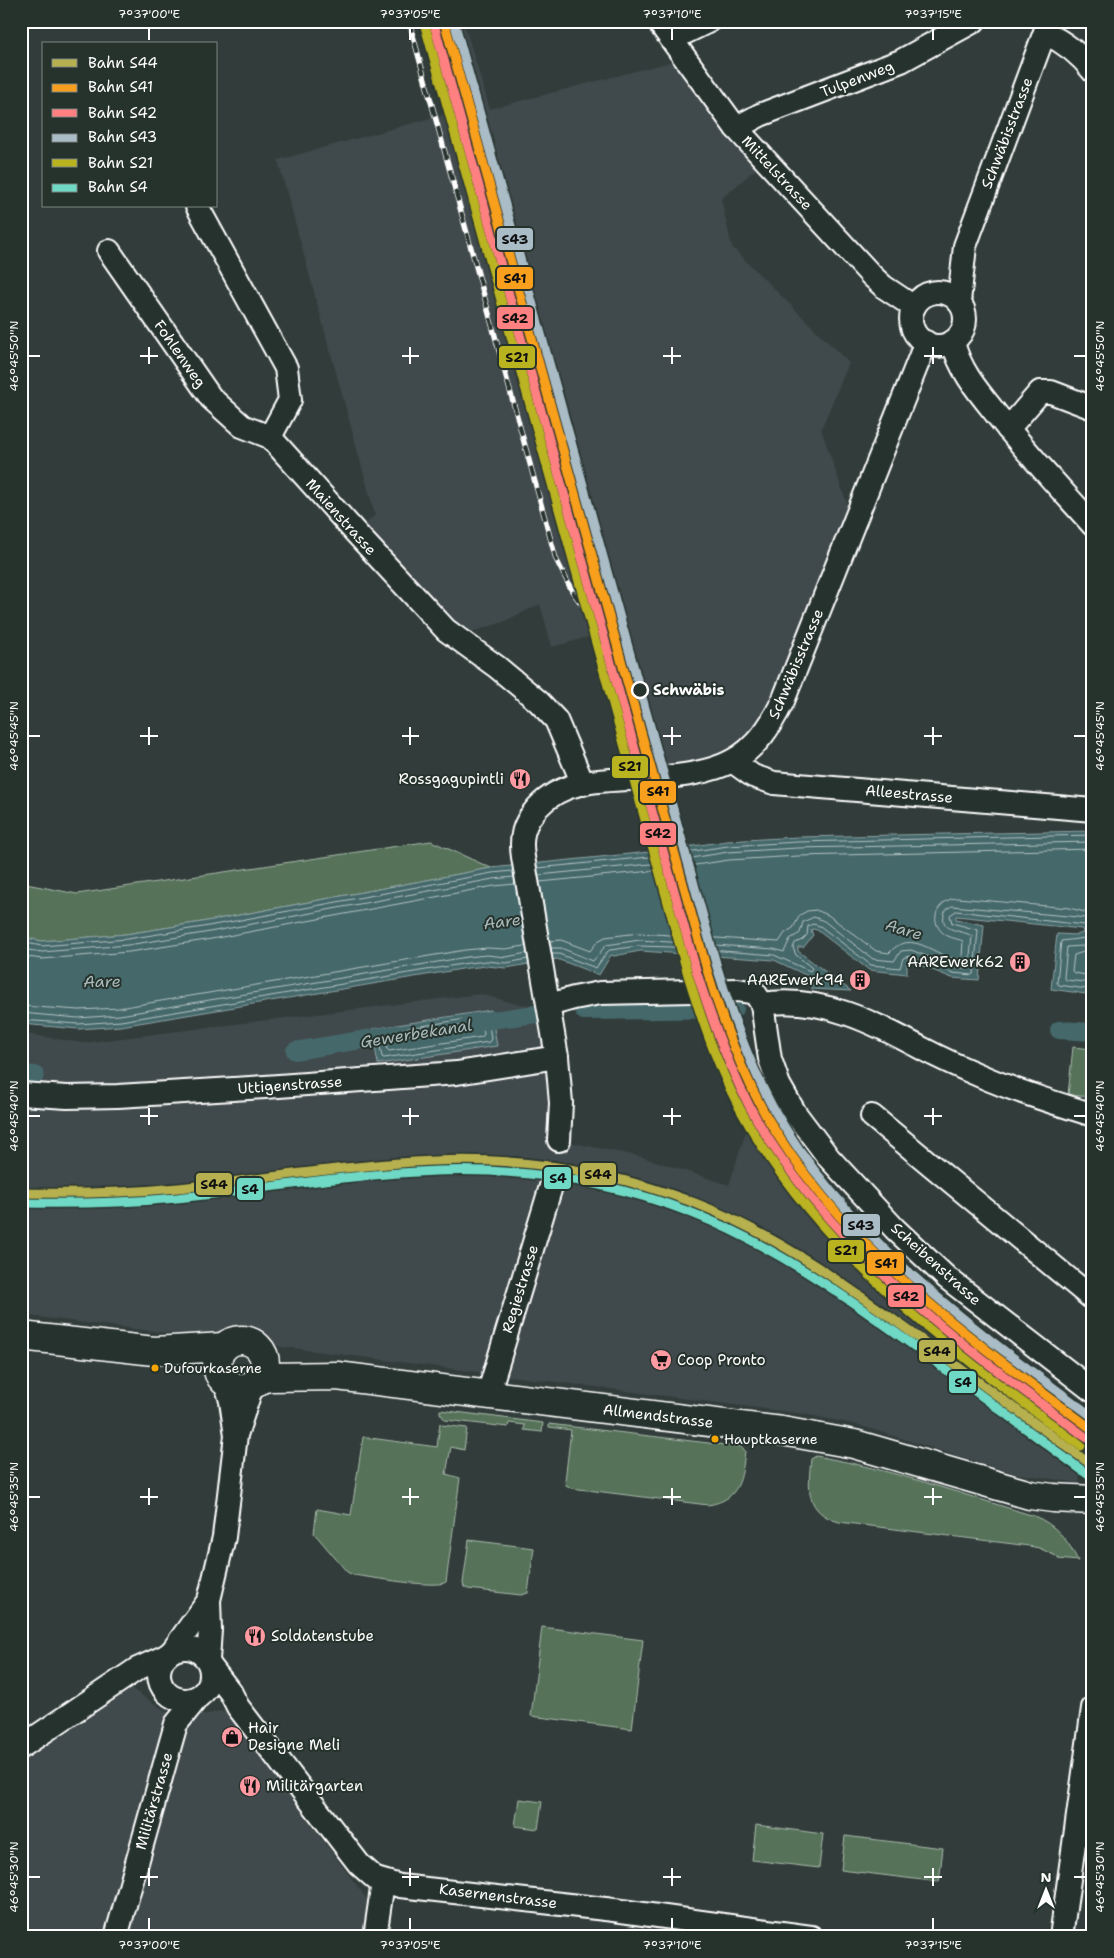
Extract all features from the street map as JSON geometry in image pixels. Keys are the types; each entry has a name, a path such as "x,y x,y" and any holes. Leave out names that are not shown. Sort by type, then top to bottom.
{"main road":[{"name":"Allmendstrasse","path":"21,1336 154,1351 224,1347"},
{"path":"230,1342 251,1342 262,1352 265,1366 239,1381 217,1369 218,1357 224,1347 230,1342"},
{"name":"Allmendstrasse","path":"154,1351 239,1381 269,1377 337,1376 782,1431 839,1440 1030,1494 1053,1498 1093,1500"},
{"name":"Allmendstrasse","path":"262,1352 337,1376"}],"street":[{"path":"665,30 709,21"},
{"name":"Tulpenweg","path":"736,128 760,115 901,61 974,21"},
{"path":"1047,27 1093,71"},
{"name":"Schwäbisstrasse","path":"959,302 965,246 1047,27"},
{"name":"Mittelstrasse","path":"665,30 736,128 872,276 889,291 923,300"},
{"path":"198,208 286,368 290,400 270,437"},
{"name":"Schwäbisstrasse","path":"923,300 939,285 951,264 965,246"},
{"name":"Fohlenweg","path":"109,251 211,398 242,426 270,437"},
{"path":"946,293 959,302 963,308 965,323 958,337 952,342 939,345 926,342 917,335 913,328 912,319 923,300 946,293"},
{"name":"Schwäbisstrasse","path":"551,1013 523,857 522,834 528,818 549,797 563,789 582,784 695,773 732,761 760,739 774,720 783,701 926,342"},
{"path":"952,342 958,358 971,381 1008,429 1093,525"},
{"path":"1008,429 1040,392 1051,392 1093,408"},
{"name":"Maienstrasse","path":"270,437 446,630 497,667 539,702 556,720 582,784"},
{"name":"Alleestrasse","path":"732,761 753,776 774,783 1093,810"},
{"path":"559,1140 561,1103 551,1013 574,998 600,993 747,990 755,993 762,1004 796,1002 826,1007 850,1014 876,1025 983,1077 1093,1115"},
{"name":"Scheibenstrasse","path":"762,1004 770,1058 779,1085 795,1113 828,1158 895,1229 947,1278 1093,1391"},
{"name":"Uttigenstrasse","path":"21,1094 86,1097 207,1091 457,1073 557,1057"},
{"path":"872,1116 1093,1299"},
{"name":"Regiestrasse","path":"488,1395 552,1183"},
{"path":"199,1697 210,1683 209,1600 224,1537 236,1435 239,1381"},
{"path":"176,1724 160,1678 160,1669 209,1600"},
{"path":"21,1748 137,1669 170,1653 184,1648 193,1649 210,1664"},
{"name":"Kasernenstrasse","path":"210,1664 231,1693 238,1707 359,1864 368,1874 383,1882 400,1886 614,1910 811,1937"},
{"path":"115,1685 139,1683 165,1691 182,1700 199,1697 218,1698 238,1707"},
{"name":"Militärstrasse","path":"116,1937 176,1724 199,1697"},
{"path":"1061,1937 1093,1708"},
{"path":"375,1937 383,1882"}],"shaded area":[{"path":"426,21 463,21 490,109 678,60 765,161 721,199 732,247 849,363 821,429 853,521 799,660 741,755 662,767 686,838 658,838 642,791 642,770 603,633 552,647 540,604 501,623 454,637 356,533 375,515 278,160 450,113"},
{"path":"480,994 517,1004 535,1005 552,1020 559,1140 642,1157 729,1185 756,1100 714,1015 735,1014 752,1056 782,1113 825,1177 876,1238 954,1309 1093,1415 1093,1487 1080,1474 1079,1483 1013,1473 858,1425 804,1414 276,1346 257,1333 247,1329 235,1329 202,1337 21,1315 21,1033 82,1043"},
{"path":"130,1688 180,1720 226,1710 378,1914 375,1937 21,1937 21,1762"},
{"path":"1093,1881 1093,1937 1086,1937"}],"green space":[{"path":"431,841 491,868 202,922 126,934 42,941 21,937 21,883 77,894"},
{"path":"1073,1047 1093,1049 1093,1097 1068,1095"},
{"path":"440,1410 543,1423 542,1432 524,1430 525,1425 509,1423 508,1427 445,1420"},
{"path":"440,1423 442,1425 467,1428 464,1450 451,1447 446,1474 460,1478 446,1582 430,1584 387,1580 353,1575 347,1572 314,1533 317,1509 351,1515 363,1437 437,1447"},
{"path":"549,1424 742,1447 745,1451 740,1479 733,1493 727,1498 708,1505 571,1488 566,1485 565,1481 571,1430 549,1427"},
{"path":"816,1456 899,1475 1042,1519 1055,1528 1078,1561 1058,1559 1058,1557 1039,1548 1029,1546 839,1522 828,1518 814,1506 811,1498 809,1480 811,1459"},
{"path":"469,1540 534,1548 528,1593 521,1595 464,1587"},
{"path":"542,1627 643,1640 632,1729 531,1716"},
{"path":"519,1799 542,1802 538,1829 515,1826"},
{"path":"756,1825 823,1834 819,1868 752,1860"},
{"path":"845,1836 943,1848 939,1882 841,1870"}],"water":[{"name":"Aare","path":"1093,831 1093,995 1051,989 1057,934 1076,935 1083,933 1082,929 956,916 956,919 984,925 979,980 952,978 908,960 907,974 869,970 817,930 813,929 811,930 813,935 804,947 798,947 798,951 851,991 812,989 812,978 774,960 640,951 611,955 599,975 557,959 506,968 487,966 468,968 121,1026 79,1029 21,1024 21,937 42,941 126,934 202,922 491,868 659,851 727,841 798,837"},
{"path":"491,1010 497,1046 378,1064 372,1029"}],"waterway":[{"name":"Gewerbekanal","path":"584,1011 735,1009"},
{"name":"Gewerbekanal","path":"470,1023 536,1014"},
{"path":"1059,1030 1093,1032"},
{"name":"Gewerbekanal","path":"295,1051 397,1034"},
{"name":"Gewerbekanal","path":"21,1074 35,1075"}],"tunnel":[{"path":"552,1183 559,1140"}],"railway":[{"path":"409,21 556,559 572,591 587,612"},
{"path":"798,1164 828,1208 860,1248 932,1323"}],"rail line":[{"name":"S41","path":"444,21 707,970 725,1025 748,1079 765,1114 796,1162 831,1207 870,1249 956,1326 1093,1430"},
{"name":"S43","path":"454,21 717,967 735,1021 756,1074 773,1108 803,1155 838,1199 876,1240 916,1279 959,1316 1093,1417"},
{"name":"S42","path":"434,24 697,973 716,1029 739,1085 757,1120 789,1168 824,1213 864,1256 950,1333 1087,1438"},
{"name":"S21","path":"425,26 688,975 707,1033 730,1089 749,1125 781,1174 817,1220 856,1262 898,1302 943,1340 1081,1446"},
{"name":"S44","path":"21,1193 100,1193 158,1190 369,1166 466,1160 500,1161 566,1168 632,1182 695,1203 782,1245 836,1279 889,1316 1093,1466"},
{"name":"S4","path":"21,1203 99,1203 158,1200 339,1178 437,1171 502,1172 534,1175 566,1179 630,1193 661,1202 721,1225 805,1271 910,1343 1087,1474"}],"place":[{"name":"Schwäbis","path":"640,690"},
{"name":"Rossgagupintli","path":"520,779"},
{"name":"AAREwerk62","path":"1020,962"},
{"name":"AAREwerk94","path":"860,980"},
{"name":"Coop Pronto","path":"661,1360"},
{"name":"Dufourkaserne","path":"155,1368"},
{"name":"Hauptkaserne","path":"715,1439"},
{"name":"Soldatenstube","path":"255,1636"},
{"name":"Hair Designe Meli","path":"232,1737"},
{"name":"Militärgarten","path":"250,1786"}]}
